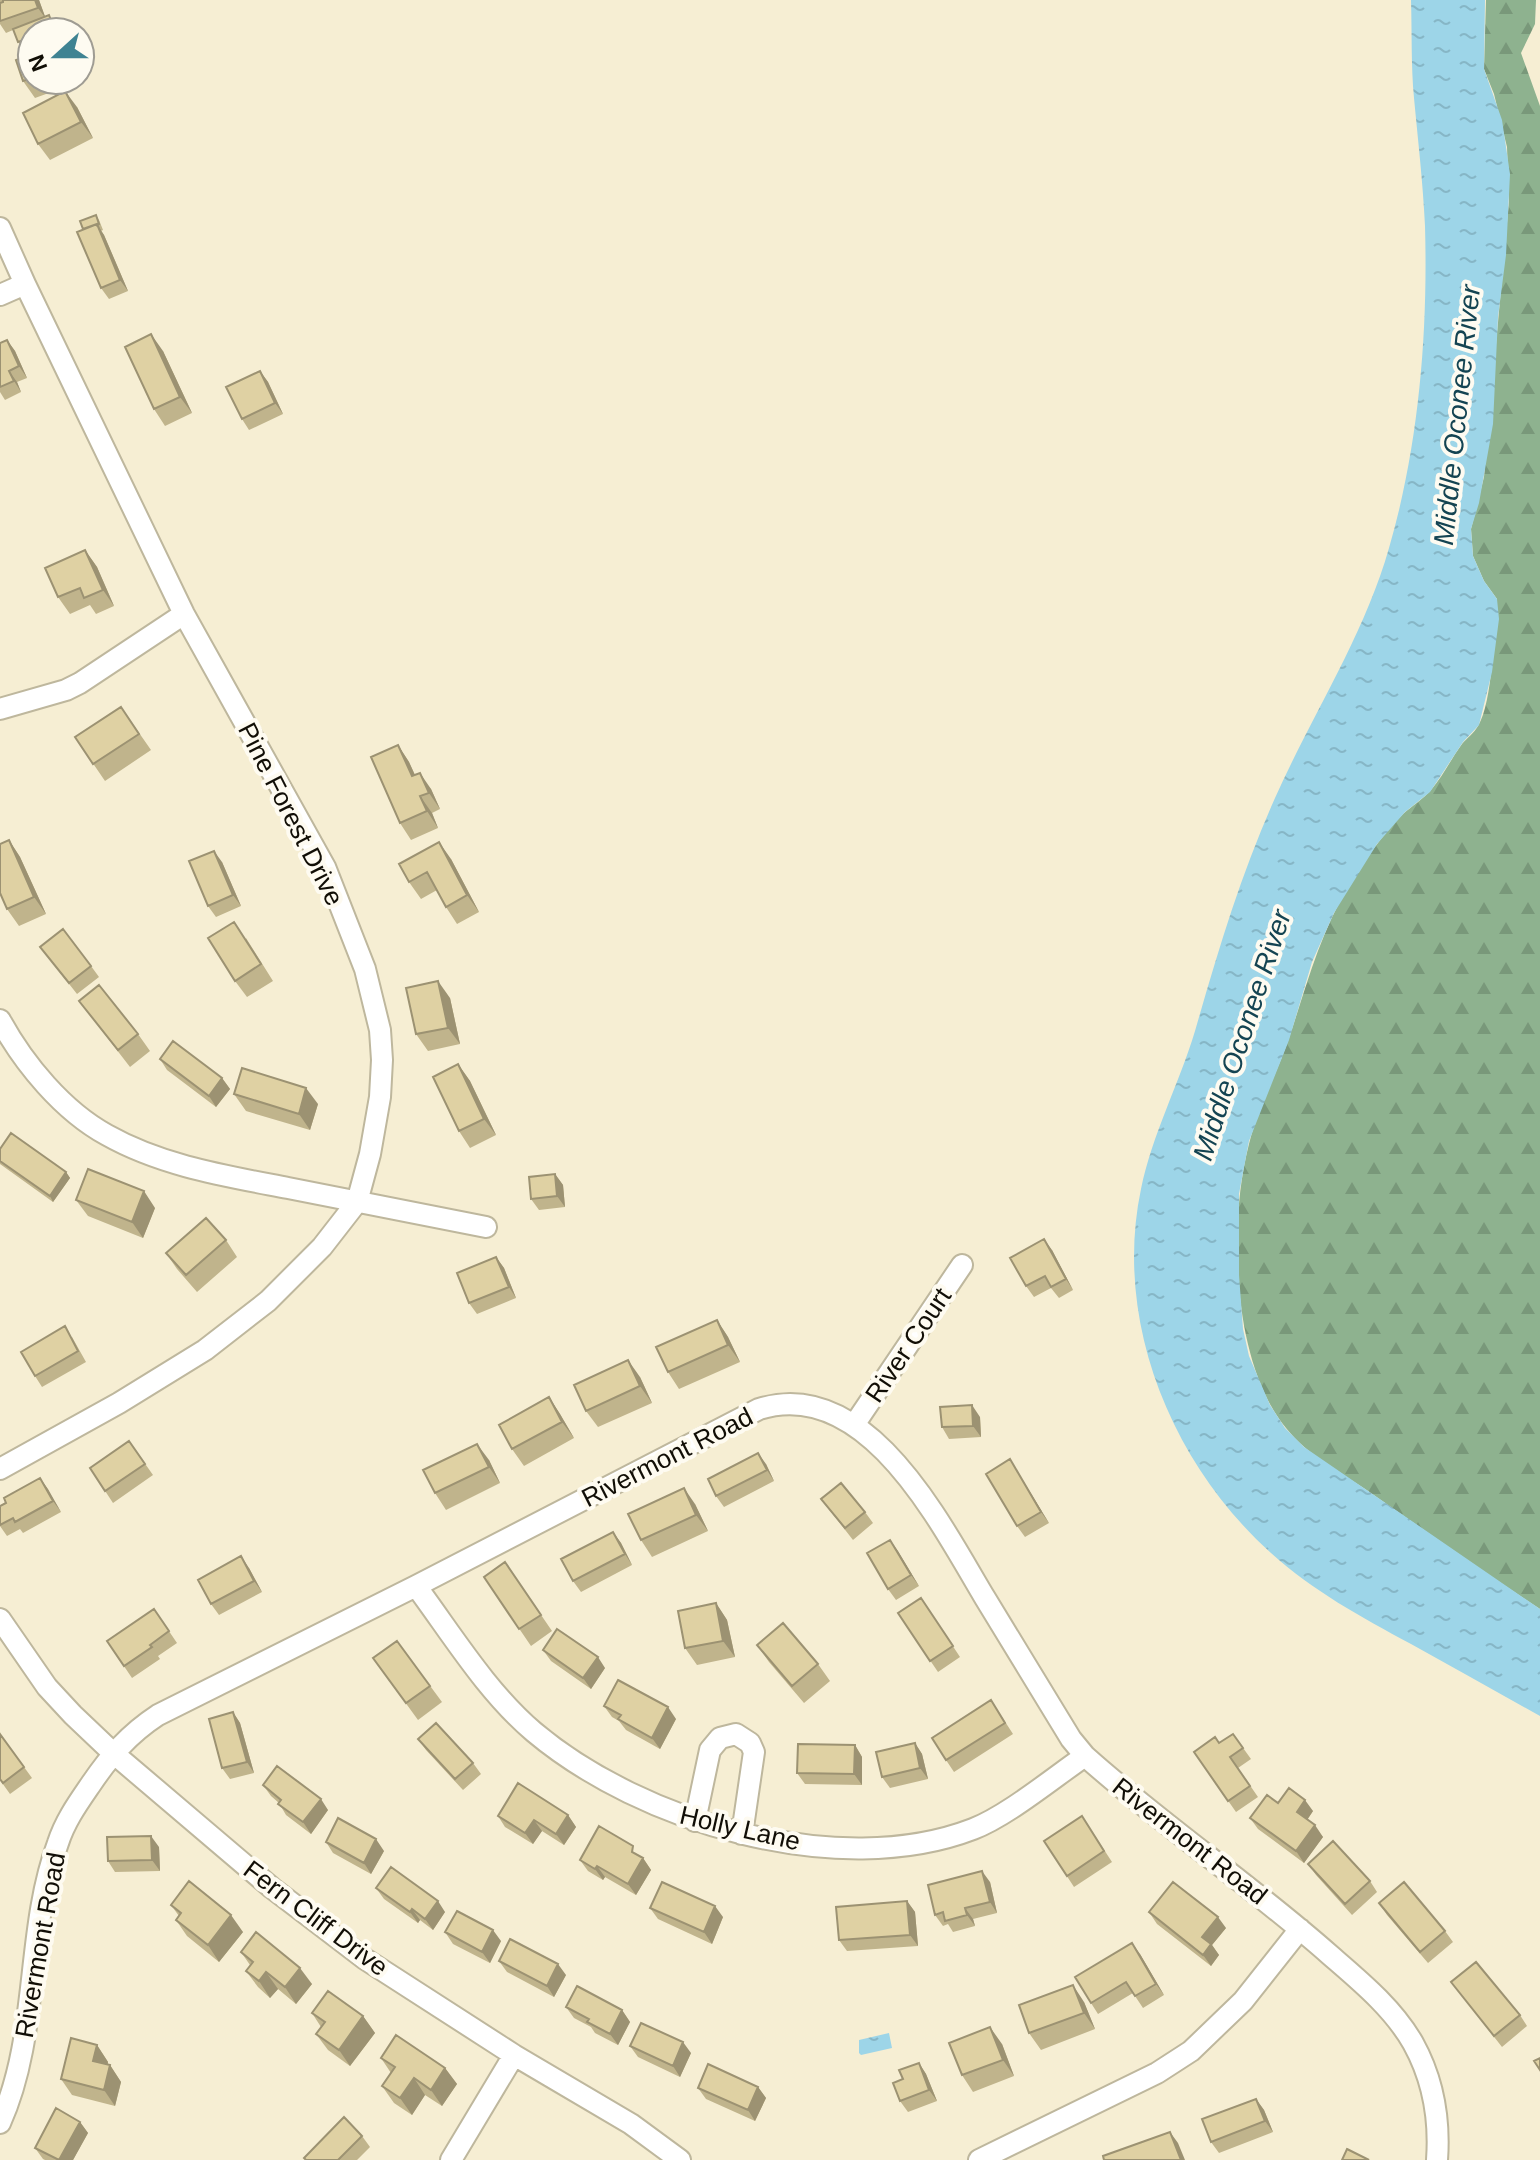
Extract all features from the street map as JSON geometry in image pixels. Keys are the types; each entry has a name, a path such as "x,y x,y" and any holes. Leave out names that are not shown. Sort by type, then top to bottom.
{"street":[{"name":"Pine Forest Drive","path":"0,228 184,614 325,867 369,983 380,1030 380,1097 370,1154 357,1202 322,1247 238,1326 162,1377 0,1469"},
{"path":"0,295 25,284"},
{"path":"0,709 80,683 184,614"},
{"path":"0,1020 27,1061 53,1091 86,1122 107,1136 196,1170 486,1227"},
{"name":"River Court","path":"854,1425 962,1265"},
{"name":"Rivermont Road","path":"0,2123 12,2098 19,2067 45,1893 54,1853 68,1817 112,1752 139,1727 158,1715 774,1404 816,1409 854,1425 895,1461 915,1486 1071,1739 1085,1756 1300,1929 1393,2015 1423,2064 1438,2124 1437,2160"},
{"name":"Holly Lane","path":"416,1586 490,1685 533,1731 587,1770 662,1808 742,1834 792,1843 854,1847 930,1840 973,1829 992,1819 1085,1756"},
{"name":"Fern Cliff Drive","path":"0,1619 47,1687 112,1752 272,1888 365,1959 514,2055 631,2124 680,2160"},
{"path":"695,1821 710,1750 720,1738 736,1734 750,1743 754,1752 742,1834"},
{"path":"979,2160 1157,2073 1191,2051 1243,2001 1300,1929"},
{"path":"451,2160 514,2055"}],"green space":[{"path":"1486,0 1536,0 1535,24 1521,53 1540,106 1540,1609 1324,1462 1286,1428 1268,1400 1254,1367 1239,1291 1237,1251 1242,1176 1249,1144 1330,923 1348,887 1374,849 1403,814 1431,790 1476,729 1487,700 1497,599 1484,581 1473,556 1471,529 1484,477 1509,201 1507,147 1494,94 1484,69"}],"water":[{"name":"Middle Oconee River","path":"1411,0 1485,0 1484,69 1502,120 1510,174 1493,424 1479,503 1471,529 1473,556 1484,581 1497,599 1499,619 1492,672 1479,725 1463,742 1430,792 1405,812 1377,844 1334,913 1312,962 1289,1040 1249,1141 1239,1194 1243,1329 1249,1356 1270,1405 1285,1428 1304,1447 1540,1609 1540,1716 1321,1591 1287,1567 1236,1517 1205,1477 1179,1434 1158,1388 1144,1339 1136,1289 1134,1239 1141,1189 1159,1129 1189,1051 1251,855 1289,767 1366,613 1389,548 1408,469 1423,348 1426,266 1413,86"},
{"path":"889,2033 892,2048 859,2053 859,2040"}],"building":[{"path":"3,0 35,0 38,8 0,21 0,3"},
{"path":"55,96 68,96 81,122 38,144 23,113"},
{"path":"96,215 99,224 83,229 80,221"},
{"path":"97,224 120,280 101,288 77,232"},
{"path":"151,334 180,397 154,409 125,347"},
{"path":"7,340 19,366 9,371 14,381 0,387 0,343"},
{"path":"260,371 275,403 242,419 226,387"},
{"path":"85,550 103,590 84,598 80,588 58,597 45,568"},
{"path":"121,707 139,734 93,764 75,737"},
{"path":"398,745 412,776 420,773 429,793 420,796 427,811 400,823 371,757"},
{"path":"9,840 34,897 7,909 0,893 0,844"},
{"path":"439,842 467,895 446,907 427,872 409,882 399,864"},
{"path":"214,851 233,895 208,906 189,861"},
{"path":"234,922 261,964 235,981 208,938"},
{"path":"63,929 91,966 69,983 40,947"},
{"path":"438,981 448,1028 416,1034 406,988"},
{"path":"99,985 138,1034 118,1050 79,1001"},
{"path":"173,1041 222,1078 209,1096 160,1059"},
{"path":"458,1064 484,1119 459,1131 433,1077"},
{"path":"242,1068 306,1088 299,1114 234,1094"},
{"path":"11,1133 66,1172 50,1196 0,1161 0,1149"},
{"path":"88,1169 144,1191 132,1222 76,1200"},
{"path":"555,1174 557,1196 531,1199 529,1177"},
{"path":"206,1218 226,1240 186,1275 166,1253"},
{"path":"1044,1239 1066,1279 1051,1287 1045,1276 1026,1286 1010,1258"},
{"path":"496,1257 509,1287 469,1303 457,1273"},
{"path":"717,1320 728,1345 668,1372 656,1347"},
{"path":"65,1326 78,1351 35,1376 21,1352"},
{"path":"628,1360 640,1386 586,1411 574,1385"},
{"path":"549,1397 562,1422 512,1449 499,1425"},
{"path":"972,1405 973,1426 942,1427 940,1407"},
{"path":"129,1441 145,1464 105,1491 90,1468"},
{"path":"477,1444 489,1467 435,1493 423,1470"},
{"path":"758,1453 767,1470 716,1496 708,1479"},
{"path":"1010,1459 1041,1512 1017,1526 986,1474"},
{"path":"40,1478 53,1501 15,1522 13,1518 0,1525 0,1506 6,1503 4,1498"},
{"path":"841,1483 865,1512 845,1528 821,1499"},
{"path":"684,1488 696,1515 641,1540 628,1514"},
{"path":"613,1532 625,1554 573,1581 561,1559"},
{"path":"890,1540 911,1575 888,1589 867,1553"},
{"path":"241,1556 254,1581 211,1604 198,1580"},
{"path":"505,1562 541,1615 519,1629 484,1577"},
{"path":"921,1598 953,1646 930,1661 898,1613"},
{"path":"716,1603 723,1641 685,1648 678,1611"},
{"path":"154,1609 169,1631 124,1666 107,1641"},
{"path":"783,1623 818,1664 792,1686 757,1645"},
{"path":"557,1629 598,1657 583,1678 543,1650"},
{"path":"397,1641 430,1686 406,1703 373,1658"},
{"path":"618,1680 668,1707 652,1738 618,1719 621,1715 604,1706"},
{"path":"991,1700 1005,1723 946,1760 932,1738"},
{"path":"233,1712 247,1762 222,1768 209,1719"},
{"path":"436,1723 473,1763 455,1779 418,1739"},
{"path":"0,1734 24,1767 3,1783 0,1779"},
{"path":"1233,1734 1243,1748 1230,1757 1250,1786 1228,1801 1194,1752 1215,1737 1219,1743"},
{"path":"915,1743 920,1768 882,1777 876,1752"},
{"path":"798,1744 855,1745 854,1774 797,1773"},
{"path":"277,1766 321,1799 303,1822 278,1804 281,1800 263,1785"},
{"path":"518,1783 568,1815 556,1834 534,1820 525,1833 498,1816"},
{"path":"1289,1788 1305,1800 1297,1812 1315,1825 1296,1851 1250,1818 1267,1795 1278,1803"},
{"path":"1082,1816 1104,1851 1067,1876 1044,1841"},
{"path":"338,1818 376,1839 364,1863 326,1842"},
{"path":"599,1826 633,1846 632,1852 643,1858 628,1884 580,1860"},
{"path":"151,1836 152,1860 108,1861 107,1837"},
{"path":"1333,1841 1370,1881 1345,1904 1308,1864"},
{"path":"391,1867 438,1901 425,1919 376,1888"},
{"path":"982,1871 990,1902 965,1908 967,1915 945,1921 943,1912 935,1915 928,1885"},
{"path":"189,1881 231,1915 208,1945 176,1920 181,1913 171,1905"},
{"path":"662,1882 715,1906 704,1932 650,1908"},
{"path":"1173,1882 1218,1917 1202,1937 1211,1944 1203,1955 1149,1912"},
{"path":"1404,1882 1445,1931 1420,1952 1379,1903"},
{"path":"907,1901 910,1935 839,1940 836,1907"},
{"path":"457,1911 493,1930 482,1952 445,1932"},
{"path":"256,1932 300,1968 285,1987 266,1972 259,1981 246,1971 253,1962 241,1952"},
{"path":"510,1939 558,1964 547,1986 499,1961"},
{"path":"1132,1943 1156,1984 1135,1996 1126,1982 1091,2003 1075,1977"},
{"path":"1476,1962 1520,2015 1494,2036 1451,1982"},
{"path":"1073,1985 1084,2013 1029,2033 1019,2005"},
{"path":"577,1986 622,2010 610,2034 566,2007"},
{"path":"328,1991 363,2016 339,2050 316,2034 325,2022 312,2013"},
{"path":"641,2023 683,2042 673,2066 630,2046"},
{"path":"990,2027 1003,2060 962,2075 949,2043"},
{"path":"396,2035 445,2068 431,2090 414,2078 400,2098 382,2086 395,2067 381,2058"},
{"path":"71,2038 97,2045 93,2061 110,2065 104,2090 61,2079"},
{"path":"919,2063 929,2090 900,2101 893,2083 903,2079 899,2070"},
{"path":"708,2064 758,2087 748,2110 698,2088"},
{"path":"1256,2099 1265,2121 1211,2142 1202,2119"},
{"path":"56,2108 80,2122 59,2160 35,2148"},
{"path":"344,2117 362,2136 338,2160 306,2160 304,2158"},
{"path":"1170,2132 1181,2160 1104,2160 1103,2156"},
{"path":"1347,2149 1369,2160 1342,2160"}]}
